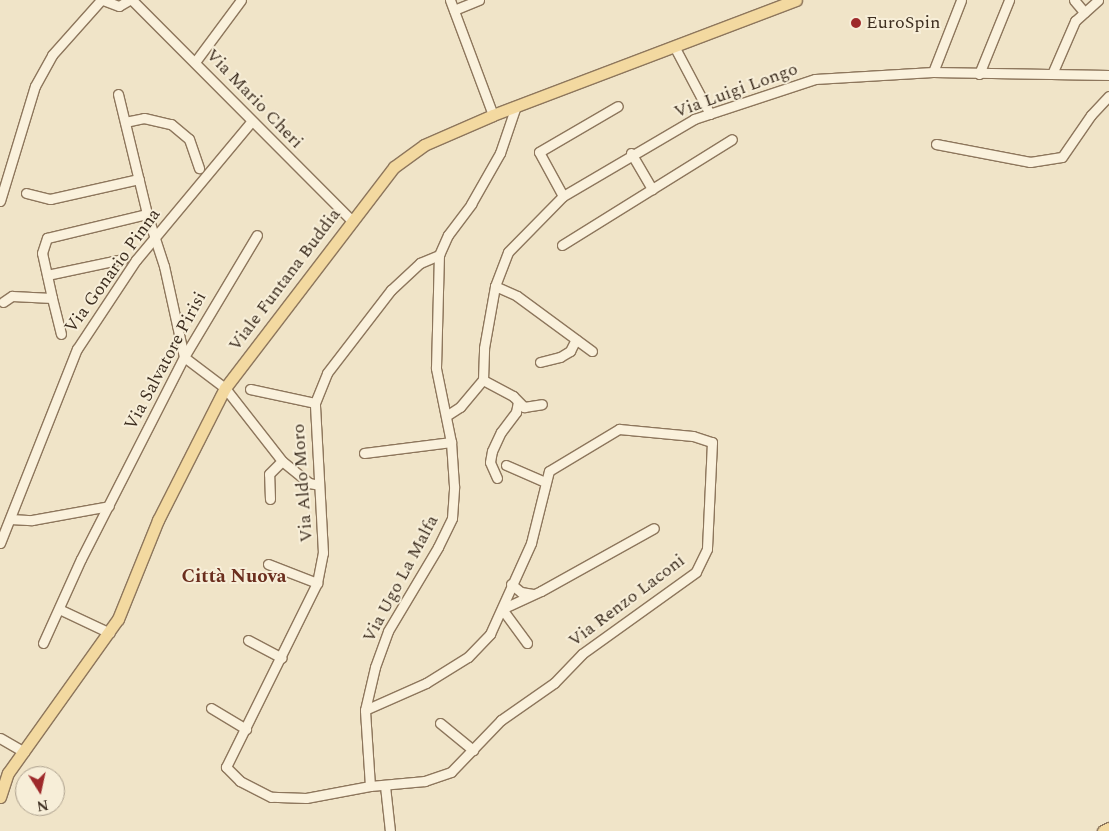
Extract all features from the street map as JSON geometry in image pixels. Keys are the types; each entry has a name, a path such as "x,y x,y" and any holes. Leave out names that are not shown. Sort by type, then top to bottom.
{"main road":[{"name":"Viale Funtana Buddia","path":"0,797 8,773 110,633 158,520 225,388 394,167 413,151 494,115 796,0"},
{"path":"1103,831 1109,828"}],"street":[{"path":"0,201 36,86 52,55 102,0 114,6 131,0"},
{"name":"Via Mario Cheri","path":"131,0 352,221"},
{"path":"195,62 240,0"},
{"path":"450,0 494,115"},
{"path":"454,10 479,0"},
{"path":"933,72 961,0"},
{"path":"979,74 1009,0"},
{"path":"1074,0 1084,12"},
{"path":"1052,74 1074,21 1098,0"},
{"path":"674,46 710,114"},
{"name":"Via Luigi Longo","path":"483,380 484,348 495,286 508,252 562,196 631,153 694,119 815,79 933,72 1109,75"},
{"path":"118,94 147,214 164,266 184,357 225,388 282,461 309,483 319,485"},
{"path":"936,144 1030,162 1062,157 1091,115 1109,96"},
{"name":"Via Ugo La Malfa","path":"370,786 365,710 388,631 452,518 454,486 451,442 436,368 439,255 448,234 471,204 500,153 516,106"},
{"path":"562,196 539,152 618,106"},
{"path":"125,122 144,118 171,124 189,139 199,168"},
{"name":"Via Gonario Pinna","path":"0,543 76,349 154,239 252,121"},
{"path":"562,246 732,139"},
{"path":"631,153 652,189"},
{"path":"26,194 50,199 139,179"},
{"path":"60,334 42,253 48,238 147,214"},
{"name":"Via Salvatore Pirisi","path":"43,643 184,357 257,235"},
{"name":"Via Aldo Moro","path":"370,786 306,798 271,797 240,781 226,767 282,658 317,583 323,552 315,402 328,373 391,290 420,263 439,255"},
{"path":"47,275 123,259"},
{"path":"495,286 517,296 592,351"},
{"path":"3,302 12,296 52,298"},
{"path":"540,362 560,357 576,339"},
{"path":"446,416 460,407 483,380 512,396 524,407 542,404"},
{"path":"250,389 315,402"},
{"path":"497,478 490,462 492,451 501,432 516,412 518,402"},
{"name":"Via Renzo Laconi","path":"365,710 426,683 468,656 490,634 531,543 548,471 558,462 619,429 693,436 712,442 707,548 696,572 582,654 554,683 501,720 473,750"},
{"path":"364,453 451,442"},
{"path":"270,499 269,474 282,461"},
{"path":"506,465 545,482"},
{"path":"10,519 32,520 109,506"},
{"path":"527,642 502,609 654,528"},
{"path":"268,564 317,583"},
{"path":"512,584 521,592 533,594"},
{"path":"59,608 110,633"},
{"path":"248,640 282,658"},
{"path":"211,708 246,729"},
{"path":"370,786 425,782 450,772 473,750 440,723"},
{"path":"0,738 24,752"},
{"path":"385,786 390,831"}],"place":[{"name":"EuroSpin","path":"856,23"}],"district":[{"name":"Città Nuova","path":"234,577"}]}
